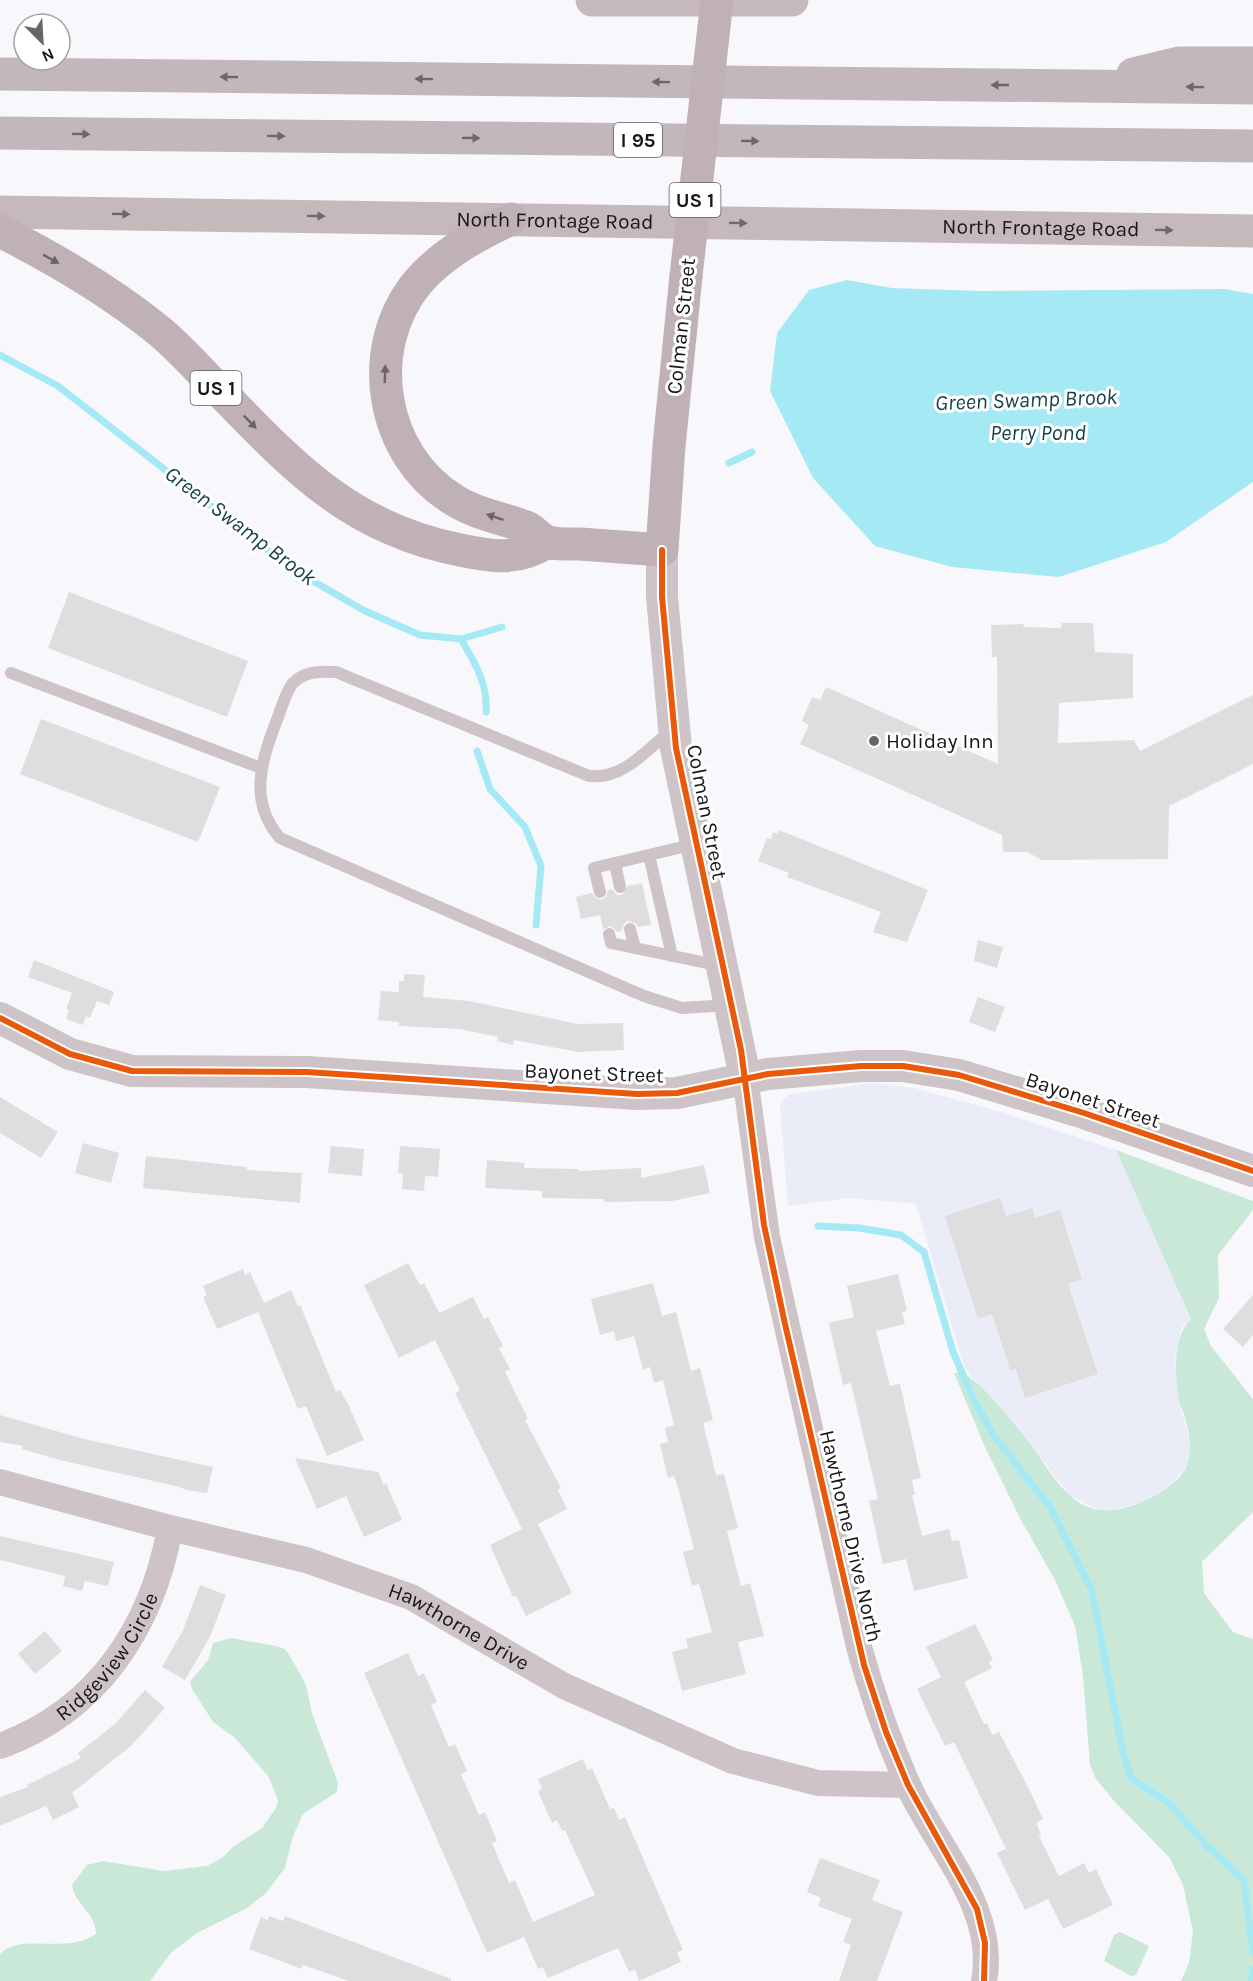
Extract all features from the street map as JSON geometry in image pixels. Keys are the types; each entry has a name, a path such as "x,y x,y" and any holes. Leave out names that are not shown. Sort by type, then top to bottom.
{"highway":[{"path":"1082,86 1179,63 1253,63"},
{"path":"0,74 1253,88"},
{"name":"I 95","path":"0,133 1253,146"}],"main road":[{"path":"592,0 792,0"},
{"name":"Colman Street","path":"662,550 669,446 717,0"},
{"name":"North Frontage Road","path":"0,212 1253,231"},
{"path":"511,219 446,256 416,285 403,305 391,333 385,386 390,415 397,434 405,450 432,483 460,504 526,527 547,542 662,550"},
{"name":"US 1","path":"0,231 83,278 150,324 183,353 309,480 375,523 430,544 503,557 523,555 547,542"}],"street":[{"name":"Colman Street","path":"662,550 662,597 674,728 695,844 745,1077"},
{"name":"Bayonet Street","path":"0,1018 70,1054 132,1071 307,1072 637,1094 677,1093 745,1077 861,1066 903,1066 959,1075 1084,1113 1253,1171"},
{"name":"Hawthorne Drive North","path":"745,1077 767,1237 852,1617 874,1699 908,1785 977,1909 985,1943 984,1981"},
{"name":"Hawthorne Drive","path":"0,1482 170,1528 306,1560 411,1597 564,1686 733,1761 818,1783 908,1785"},
{"name":"Ridgeview Circle","path":"0,1746 21,1739 70,1710 111,1669 142,1617 164,1562 170,1528"}],"lane":[{"path":"674,728 622,770 605,778 589,776 336,672 319,670 303,675 291,685 262,759 261,806 267,824 280,838 644,996 682,1008 731,1005"},
{"path":"11,673 261,768"},
{"path":"600,892 594,868 695,844"},
{"path":"649,855 672,956"},
{"path":"615,863 620,887"},
{"path":"630,929 634,948"},
{"path":"609,934 611,943 722,966"}],"shaded area":[{"path":"871,1083 914,1088 1005,1113 1116,1150 1191,1319 1182,1327 1175,1358 1179,1401 1191,1446 1190,1461 1171,1486 1144,1501 1115,1510 1099,1510 1070,1496 1025,1437 976,1384 964,1366 916,1204 848,1198 788,1206 780,1107 783,1099 792,1094"}],"green space":[{"path":"1116,1150 1253,1201 1253,1210 1218,1255 1219,1298 1204,1329 1211,1346 1253,1399 1253,1512 1202,1562 1204,1593 1233,1632 1253,1639 1253,1981 1181,1981 1189,1963 1193,1931 1183,1885 1169,1857 1114,1801 1096,1779 1090,1765 1083,1676 1075,1626 1055,1580 1022,1522 985,1447 954,1373 962,1372 987,1393 1025,1437 1067,1493 1089,1507 1109,1510 1138,1504 1158,1494 1178,1479 1184,1471 1190,1453 1190,1442 1179,1401 1176,1357 1181,1336 1191,1319"},
{"path":"231,1638 276,1646 285,1649 290,1656 306,1685 312,1713 338,1783 337,1792 303,1814 293,1836 285,1868 266,1893 247,1908 197,1933 171,1953 150,1981 0,1981 0,1954 9,1948 31,1944 71,1943 96,1934 93,1920 77,1898 72,1885 87,1865 103,1861 164,1871 207,1866 222,1858 234,1846 262,1828 276,1808 278,1800 268,1776 235,1738 213,1722 190,1682 208,1660 213,1643"},
{"path":"1120,1932 1149,1946 1136,1975 1131,1976 1104,1961 1114,1935"}],"water":[{"name":"Perry Pond","path":"847,280 892,288 980,291 1224,289 1253,294 1253,482 1166,542 1059,577 952,567 875,546 813,478 770,391 777,333 809,290"}],"building":[{"path":"69,592 248,661 227,717 48,648"},
{"name":"Holiday Inn","path":"1062,623 1093,623 1095,652 1133,654 1133,698 1059,703 1058,743 1134,740 1140,751 1253,695 1253,764 1169,806 1168,859 1042,860 1027,852 1003,852 1002,835 800,744 809,725 802,721 812,697 820,700 826,687 998,764 997,657 992,657 991,625 1023,624 1024,627 1061,628"},
{"path":"41,719 220,787 198,842 20,774"},
{"path":"779,830 928,890 907,942 873,932 881,912 787,877 789,873 758,861 767,838 771,839 773,832 778,834"},
{"path":"642,883 651,925 638,927 635,923 628,921 624,924 622,931 617,932 611,926 603,929 600,915 581,919 576,897 592,893 595,898 601,900 606,897 608,890 612,889 617,895 622,895 628,886"},
{"path":"978,940 1003,947 997,968 974,961"},
{"path":"34,960 114,992 109,1005 97,1001 90,1018 86,1016 83,1025 66,1019 69,1010 66,1009 72,993 28,977"},
{"path":"404,974 425,975 423,997 469,1001 578,1024 623,1023 624,1050 578,1052 514,1040 513,1045 497,1041 498,1037 460,1029 399,1026 399,1022 378,1020 381,991 399,992 399,981 404,981"},
{"path":"978,997 1005,1007 995,1032 969,1022"},
{"path":"0,1097 58,1132 41,1158 0,1133"},
{"path":"83,1143 119,1153 111,1183 75,1173"},
{"path":"331,1146 364,1149 362,1176 328,1173"},
{"path":"400,1146 440,1149 438,1177 425,1176 424,1191 402,1189 403,1174 398,1173"},
{"path":"146,1156 247,1167 247,1170 302,1173 300,1203 143,1188"},
{"path":"487,1160 525,1163 524,1168 579,1169 578,1171 641,1168 641,1178 704,1165 710,1193 672,1201 604,1202 604,1199 542,1198 542,1191 485,1188"},
{"path":"1000,1198 1006,1216 1032,1208 1035,1218 1060,1210 1082,1279 1068,1284 1098,1374 1025,1398 1016,1369 1010,1370 992,1314 978,1319 945,1216"},
{"path":"408,1263 420,1285 424,1283 439,1313 473,1297 484,1319 488,1317 503,1346 499,1348 510,1369 505,1372 528,1419 525,1420 561,1488 558,1490 567,1509 538,1524 572,1593 526,1616 516,1596 513,1597 490,1545 522,1529 455,1393 460,1390 435,1340 399,1358 364,1285"},
{"path":"243,1269 245,1275 250,1272 264,1303 291,1290 298,1306 300,1305 336,1392 340,1390 364,1440 327,1456 306,1406 298,1409 258,1312 217,1329 203,1297 207,1295 203,1286"},
{"path":"898,1274 907,1311 902,1312 905,1324 876,1331 890,1386 900,1384 921,1478 912,1480 915,1495 912,1495 922,1536 949,1529 952,1541 959,1540 968,1578 914,1591 906,1559 883,1564 869,1501 878,1499 851,1383 843,1385 829,1323 854,1317 847,1286"},
{"path":"653,1283 662,1316 676,1312 691,1371 700,1368 713,1420 703,1423 716,1475 724,1474 738,1528 727,1531 741,1586 750,1583 764,1636 738,1642 746,1674 682,1691 672,1652 688,1648 686,1639 712,1632 699,1584 692,1586 683,1552 694,1549 679,1491 674,1476 668,1478 660,1444 668,1442 665,1428 674,1425 663,1380 654,1383 650,1367 643,1370 634,1336 616,1341 614,1331 600,1335 591,1299"},
{"path":"1253,1295 1253,1335 1243,1347 1223,1329"},
{"path":"0,1415 84,1439 213,1467 207,1493 64,1461 22,1449 23,1446 0,1442"},
{"path":"295,1458 378,1472 384,1485 386,1483 402,1520 364,1537 346,1496 317,1509"},
{"path":"0,1536 114,1562 108,1586 85,1581 82,1591 63,1586 65,1576 0,1560"},
{"path":"200,1585 226,1595 210,1637 185,1680 162,1667 183,1630"},
{"path":"975,1624 993,1660 989,1662 992,1668 964,1682 984,1724 987,1723 992,1735 999,1732 1029,1789 1043,1819 1036,1823 1041,1834 1039,1836 1059,1876 1084,1863 1089,1873 1096,1869 1113,1905 1063,1929 1048,1899 1025,1910 997,1853 1006,1849 954,1742 945,1746 917,1689 941,1677 926,1647"},
{"path":"45,1631 62,1651 35,1674 18,1654"},
{"path":"408,1653 418,1676 424,1673 437,1702 431,1705 449,1747 455,1744 467,1771 461,1774 479,1815 485,1812 497,1841 492,1843 509,1883 515,1880 533,1922 595,1895 565,1830 562,1831 557,1820 552,1823 538,1791 542,1789 538,1779 583,1759 588,1770 592,1768 610,1809 614,1808 619,1820 625,1817 683,1950 677,1952 681,1962 639,1981 635,1970 629,1972 618,1948 548,1978 543,1967 538,1969 524,1937 487,1953 364,1673"},
{"path":"145,1690 165,1708 132,1745 72,1793 79,1807 53,1820 46,1806 0,1826 0,1797 28,1787 27,1785 81,1758 78,1753 115,1724"},
{"path":"820,1858 880,1880 872,1900 903,1912 877,1981 839,1981 851,1945 843,1942 852,1919 818,1906 821,1898 807,1892"},
{"path":"269,1916 283,1921 285,1916 451,1979 451,1981 349,1981 303,1965 302,1969 249,1949 261,1917 268,1920"}],"waterway":[{"name":"Green Swamp Brook","path":"0,355 58,386 292,569 365,611 420,635 461,639 502,627"},
{"name":"Green Swamp Brook","path":"729,463 752,452"},
{"path":"461,639 483,683 486,712"},
{"path":"477,751 490,789 525,827 541,866 536,925"},
{"path":"818,1226 859,1228 901,1235 924,1252 953,1352 973,1398 994,1436 1050,1507 1092,1591 1122,1748 1131,1778 1169,1803 1206,1845 1244,1881 1253,1952"},
{"path":"1251,1981 1253,1969"}],"cycle path":[{"path":"662,550 662,597 676,748 741,1050 764,1225 785,1324 864,1665 886,1732 908,1785 977,1909 985,1943 984,1981"},
{"path":"0,1018 70,1054 132,1071 307,1072 637,1094 677,1093 768,1074 861,1066 903,1066 959,1075 1084,1113 1253,1171"}],"place":[{"name":"Holiday Inn","path":"874,741"}]}
